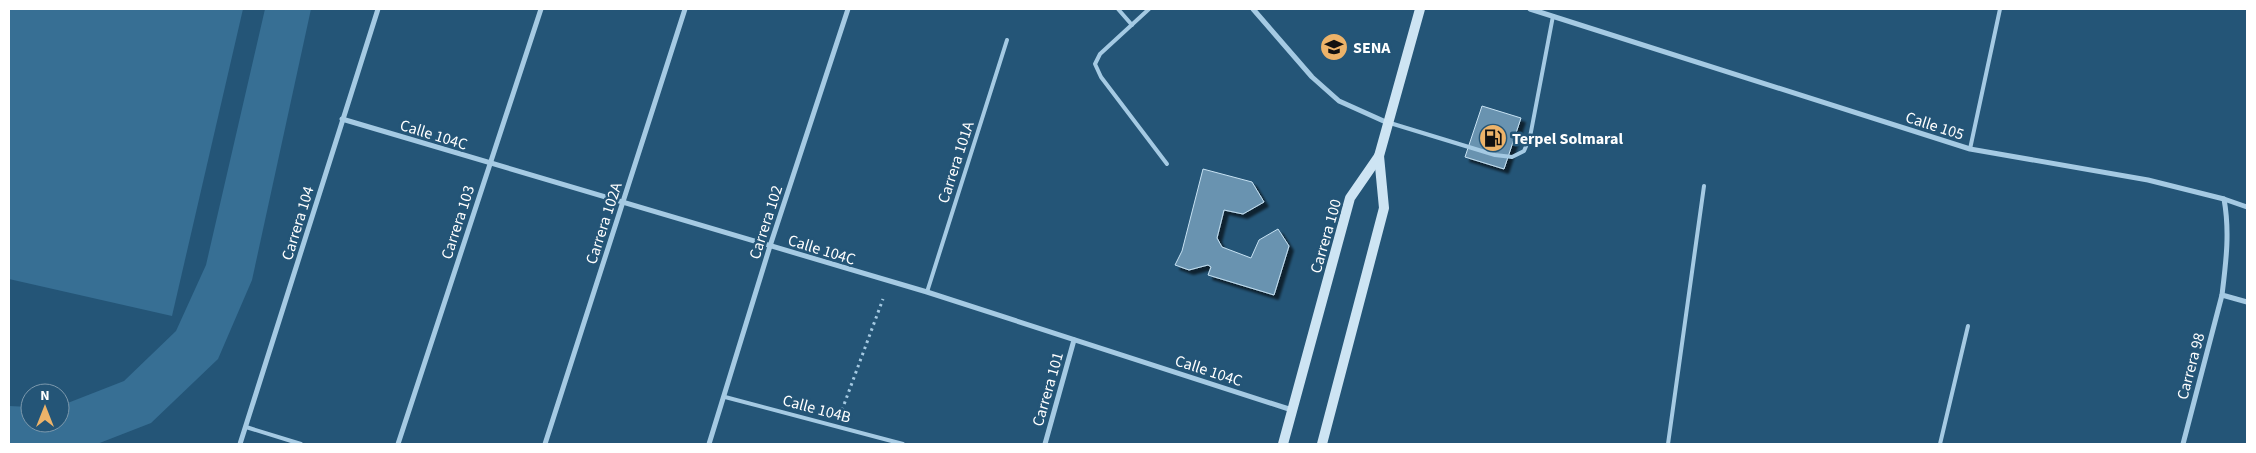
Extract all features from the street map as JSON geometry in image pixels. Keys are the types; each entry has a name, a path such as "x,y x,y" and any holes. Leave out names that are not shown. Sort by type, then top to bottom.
{"main road":[{"path":"1322,444 1384,208 1379,156 1420,9"},
{"name":"Carrera 100","path":"1283,444 1350,198 1379,156"}],"street":[{"name":"Carrera 104","path":"240,444 378,9"},
{"name":"Carrera 103","path":"398,444 541,9"},
{"name":"Carrera 102A","path":"545,444 685,9"},
{"name":"Carrera 102","path":"709,444 770,246 848,9"},
{"path":"1253,9 1312,77 1339,101 1388,123"},
{"name":"Calle 105","path":"1530,9 1970,149 2148,180 2247,207"},
{"name":"Calle 104C","path":"342,119 927,292 1292,410"},
{"path":"2224,200 2227,220 2227,248 2222,295 2247,302"},
{"name":"Carrera 98","path":"2183,444 2222,295"},
{"name":"Carrera 101","path":"1045,444 1074,340"}],"lane":[{"path":"1118,9 1132,25"},
{"path":"1149,9 1100,54 1095,64 1101,77 1167,164"},
{"path":"1970,149 2000,9"},
{"path":"1388,123 1495,155 1512,157 1524,151 1530,137 1553,16"},
{"name":"Carrera 101A","path":"927,292 1007,40"},
{"path":"1668,444 1704,186"},
{"path":"1940,444 1968,326"},
{"name":"Calle 104B","path":"725,397 903,444"},
{"path":"246,427 301,444"}],"path":[{"path":"836,426 889,282"}],"shaded area":[{"path":"9,9 243,9 172,316 9,279"},
{"path":"265,9 311,9 252,280 218,359 151,423 97,444 9,444 9,406 20,407 20,433 70,433 70,402 124,381 176,331 206,265"}],"building":[{"name":"Terpel Solmaral","path":"1482,106 1521,118 1504,169 1465,157"},
{"path":"1203,169 1252,182 1264,202 1243,214 1224,210 1217,238 1222,247 1251,258 1259,240 1278,229 1289,246 1274,295 1208,275 1211,267 1208,265 1189,270 1175,265 1182,251"}],"place":[{"name":"SENA","path":"1334,47"},
{"name":"Terpel Solmaral","path":"1493,138"}]}
